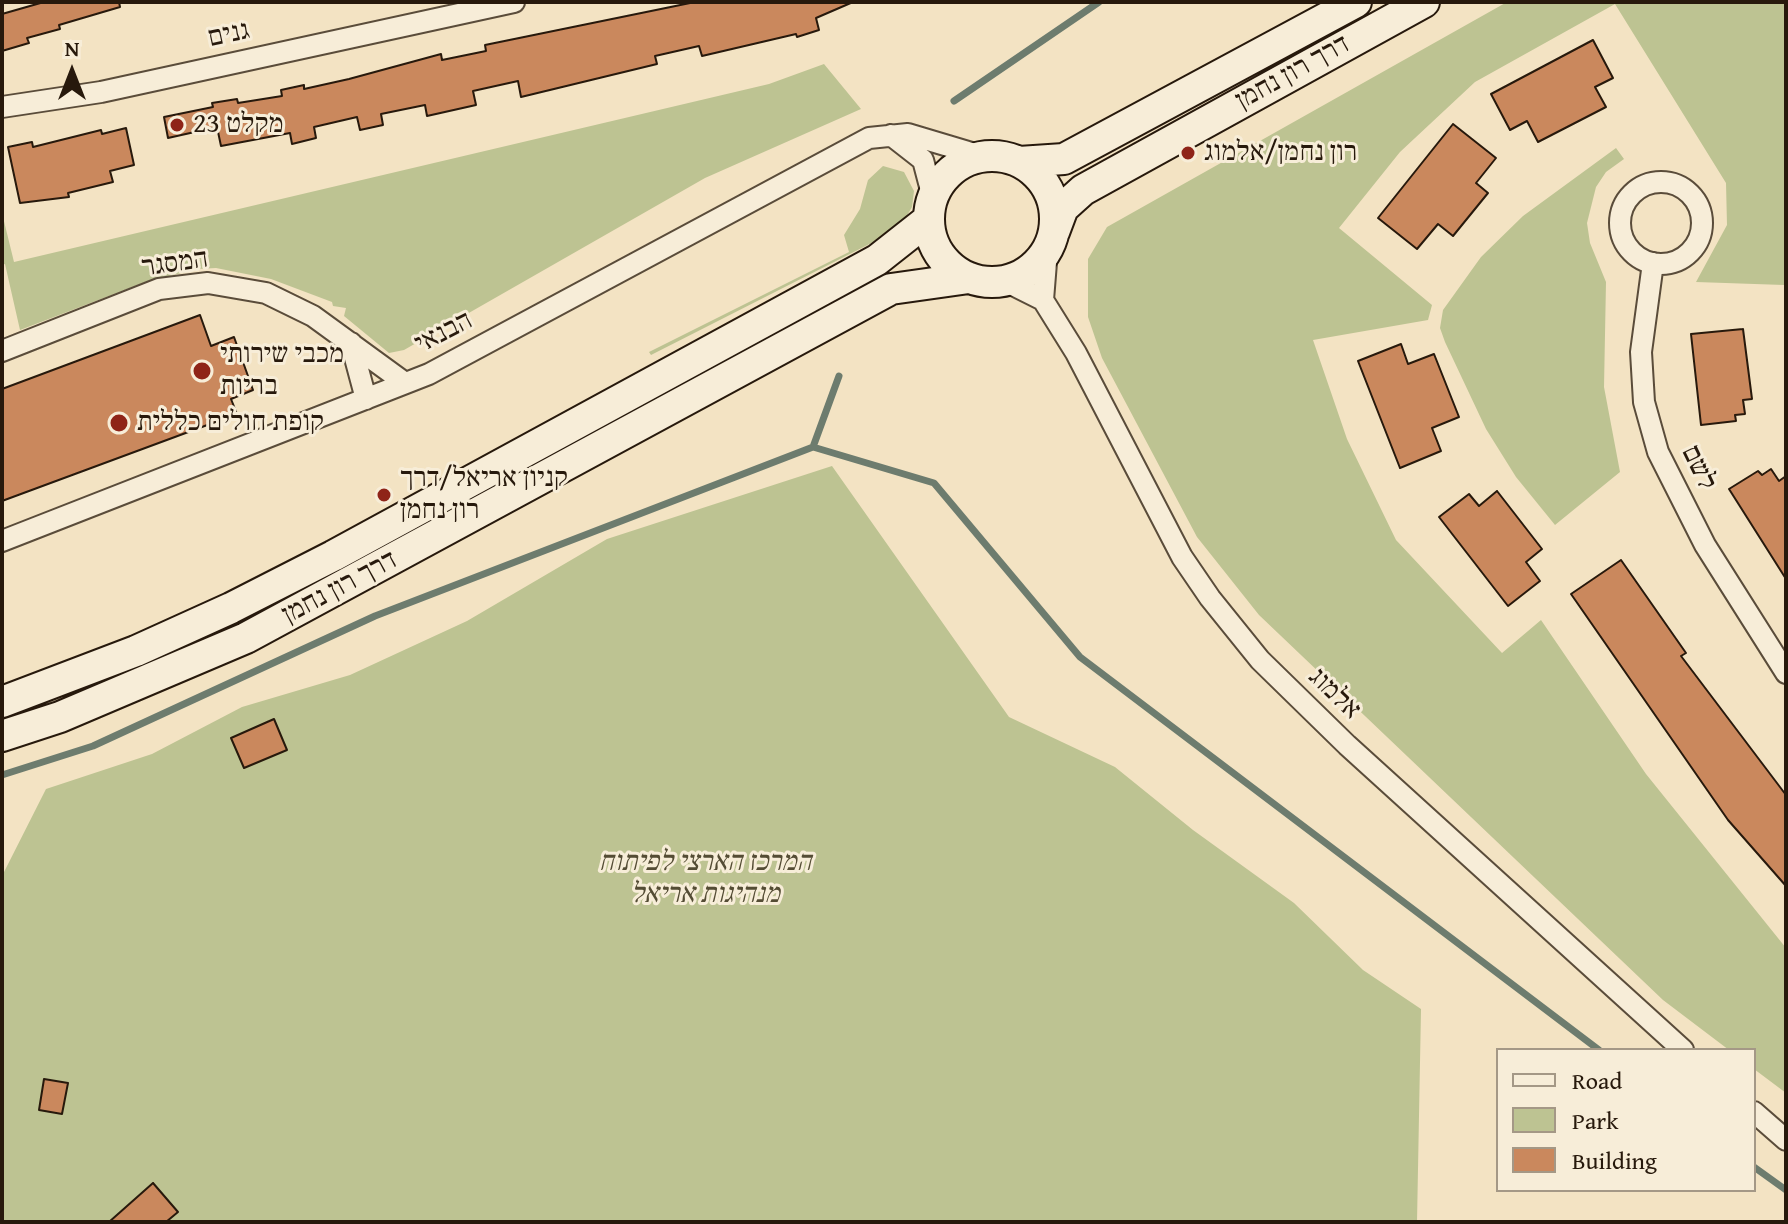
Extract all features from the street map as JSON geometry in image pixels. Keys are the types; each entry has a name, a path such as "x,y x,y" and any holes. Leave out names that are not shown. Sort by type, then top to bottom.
{"main road":[{"name":"דרך רון נחמן","path":"1019,162 1064,159 1356,2"},
{"name":"דרך רון נחמן","path":"1050,241 1063,208 1083,190 1424,2"},
{"path":"985,157 1019,162 1031,170 1049,191 1055,218 1050,241 1025,274 1005,281 969,278 940,255 931,238 931,208 953,170 985,157"},
{"name":"דרך רון נחמן","path":"2,702 136,651 320,562 877,260 931,208"},
{"name":"דרך רון נחמן","path":"2,736 60,717 246,638 891,289 969,278"}],"street":[{"name":"גנים","path":"2,107 101,92 514,2"},
{"name":"הבנאי","path":"2,541 444,366 869,138 908,134 985,157"},
{"path":"891,135 923,160 931,208"},
{"path":"1651,183 1674,184 1690,193 1698,205 1701,234 1694,247 1679,260 1653,263 1629,248 1622,235 1621,214 1636,190 1651,183"},
{"path":"1005,281 1043,300 1050,241"},
{"name":"לשם","path":"1653,263 1641,352 1644,402 1658,452 1705,545 1786,673"},
{"name":"המסגר","path":"2,351 159,289 208,283 266,293 313,316 405,383"},
{"name":"אלמוג","path":"1043,300 1076,353 1182,557 1238,635 1288,689 1347,745 1681,1048"},
{"path":"351,343 366,399"},
{"path":"1756,1114 1786,1140"}],"green space":[{"path":"1507,2 1786,2 1786,343 1784,285 1696,282 1727,225 1726,183 1615,4 1475,82 1400,152 1339,228 1432,305 1428,320 1313,340 1347,439 1396,540 1502,653 1541,620 1646,774 1786,948 1786,1093 1756,1070 1756,1048 1726,1048 1663,1000 1259,615 1197,537 1102,358 1088,317 1088,259 1107,227"},
{"path":"824,64 861,109 705,178 404,350 389,353 344,316 346,308 333,306 332,302 271,279 216,268 148,281 20,330 5,264 2,265 2,213 14,262 769,84"},
{"path":"1616,148 1624,159 1606,172 1596,187 1587,223 1590,243 1606,282 1604,387 1620,472 1555,525 1516,477 1486,429 1440,328 1443,310 1481,257 1523,216"},
{"path":"883,166 904,172 914,191 912,207 899,229 651,355 649,352 849,252 844,235 860,209 868,180"},
{"name":"המרכז הארצי לפיתוח מנהיגות אריאל","path":"832,466 1009,717 1115,767 1193,830 1294,903 1363,970 1421,1009 1417,1222 2,1222 2,876 46,789 152,754 242,707 350,675 467,621 607,539"}],"building":[{"path":"44,2 119,2 120,7 59,25 60,29 27,38 29,43 2,51 2,14"},
{"path":"695,2 853,2 816,18 819,30 797,37 796,34 702,56 699,46 655,56 657,64 521,97 518,81 473,91 476,105 427,116 425,105 381,114 383,125 360,130 357,117 314,127 316,138 292,144 290,133 221,146 217,127 168,138 164,117 213,107 212,103 237,99 238,103 282,96 281,90 304,85 304,89 349,79 441,54 442,60 486,51 485,45"},
{"path":"1593,40 1613,78 1595,87 1606,107 1538,142 1527,121 1510,130 1491,94"},
{"path":"1453,124 1496,158 1476,183 1488,193 1453,236 1438,224 1417,249 1378,218"},
{"path":"126,128 134,165 110,171 113,182 68,193 69,197 20,203 8,147 32,142 33,147 101,130 102,134"},
{"path":"200,315 211,346 234,337 253,390 231,399 237,414 2,501 2,389"},
{"path":"1743,329 1752,399 1743,400 1745,414 1735,415 1736,421 1701,425 1691,334"},
{"path":"1401,344 1408,364 1434,354 1459,417 1432,428 1441,451 1400,468 1358,361"},
{"path":"1771,469 1779,481 1786,476 1786,579 1729,489 1758,471 1762,475"},
{"path":"1497,491 1542,549 1526,562 1540,581 1508,606 1439,517 1469,494 1479,506"},
{"path":"1621,560 1686,653 1681,656 1786,795 1786,886 1728,820 1571,594"},
{"path":"274,719 287,750 244,768 231,738"},
{"path":"44,1079 68,1083 62,1114 39,1110"},
{"path":"153,1183 178,1212 166,1222 109,1222"}],"waterway":[{"path":"954,101 1099,2"},
{"path":"2,775 93,746 375,616 813,447 839,376"},
{"path":"813,447 934,483 1080,657 1596,1048"},
{"path":"1756,1168 1786,1190"}],"place":[{"name":"מקלט 23","path":"177,125"},
{"name":"רון נחמן/אלמוג","path":"1188,153"},
{"name":"מכבי שירותי בריות","path":"202,371"},
{"name":"קופת חולים כללית","path":"119,423"},
{"name":"קניון אריאל/דרך רון נחמן","path":"384,495"}]}
